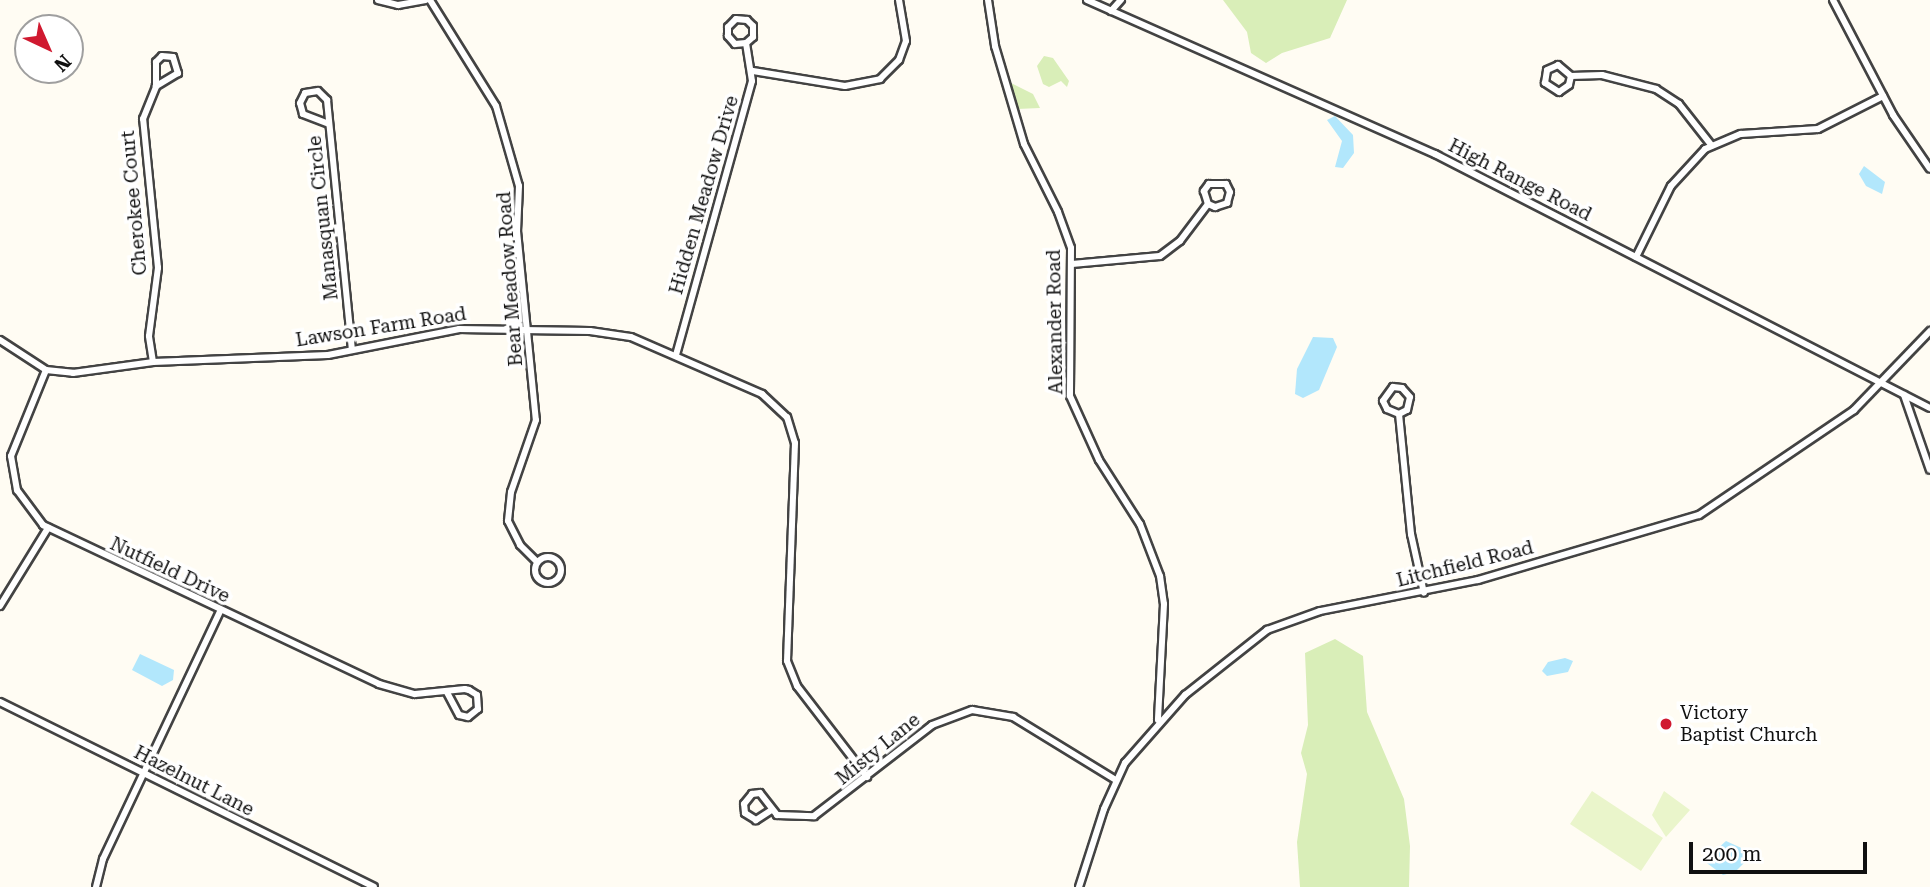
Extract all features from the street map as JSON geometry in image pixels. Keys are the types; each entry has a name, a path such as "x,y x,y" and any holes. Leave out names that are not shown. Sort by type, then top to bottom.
{"street":[{"path":"378,0 398,5 428,0"},
{"name":"Bear Meadow Road","path":"428,0 499,112 519,186 517,231 537,420 508,512 515,538 537,562 536,574 542,582 559,578 562,570 556,559 544,557 537,562"},
{"path":"753,71 845,86 880,79 899,60 906,41 899,0"},
{"name":"Alexander Road","path":"988,0 1010,100 1028,155 1065,227 1072,264 1070,396 1099,460 1140,524 1163,590 1158,720"},
{"name":"High Range Road","path":"1087,0 1315,98 1636,257 1930,408"},
{"path":"1111,11 1121,0"},
{"path":"1833,0 1883,96 1930,169"},
{"name":"Hidden Meadow Drive","path":"736,19 747,19 753,26 753,37 746,43 735,44 728,36 728,27 736,19"},
{"name":"Hidden Meadow Drive","path":"676,355 753,71 746,43"},
{"name":"Cherokee Court","path":"153,362 149,336 158,268 143,127 156,86 156,62 162,56 173,57 178,74 156,86"},
{"path":"1554,65 1566,68 1571,76 1567,88 1559,92 1545,83 1546,70 1554,65"},
{"path":"1571,76 1602,75 1662,92 1679,104 1712,146"},
{"name":"Manasquan Circle","path":"329,124 302,112 300,103 305,93 316,90 325,96 329,124 352,350"},
{"path":"1636,257 1675,179 1712,146 1741,134 1818,129 1883,96"},
{"path":"1209,184 1226,184 1230,192 1227,203 1215,207 1208,204 1204,191 1209,184"},
{"path":"1072,264 1160,256 1176,246 1208,204"},
{"name":"Lawson Farm Road","path":"0,340 46,370 73,373 153,362 308,357 458,329 611,332 676,355 768,397 790,424 795,450 785,653 797,686 867,778"},
{"name":"Litchfield Road","path":"1079,887 1116,780 1158,720 1244,646 1279,623 1320,611 1424,593 1699,515 1843,418 1882,383 1930,331"},
{"name":"Nutfield Drive","path":"46,370 14,442 11,470 24,502 48,528 220,611 400,691 446,691 474,692 478,709 468,717 459,716 446,691"},
{"path":"1397,387 1410,397 1407,410 1399,414 1387,410 1383,401 1386,393 1397,387"},
{"path":"1903,394 1930,470"},
{"path":"1399,414 1410,534 1424,593"},
{"path":"0,606 48,528"},
{"path":"96,887 103,859 220,611"},
{"name":"Hazelnut Lane","path":"0,702 374,887"},
{"name":"Misty Lane","path":"770,811 786,818 814,816 867,778 932,725 961,712 987,710 1013,717 1116,780"},
{"name":"Misty Lane","path":"760,793 770,802 770,811 756,820 745,813 744,804 752,794 760,793"}],"green space":[{"path":"1223,0 1347,0 1330,38 1282,53 1266,63 1251,53 1247,32"},
{"path":"1044,56 1053,58 1069,81 1067,87 1061,81 1049,87 1043,84 1037,66"},
{"path":"1007,81 1033,94 1040,108 1017,109"},
{"path":"1335,639 1363,656 1367,712 1404,799 1410,846 1409,887 1300,887 1297,842 1307,774 1301,753 1308,725 1305,653"},
{"path":"1592,791 1663,838 1641,871 1570,824"},
{"path":"1664,791 1690,810 1666,837 1652,815"}],"water":[{"path":"1335,116 1353,135 1354,153 1343,168 1335,167 1342,141 1327,120"},
{"path":"1864,166 1885,182 1882,194 1866,186 1859,174"},
{"path":"1313,337 1333,338 1337,347 1319,390 1303,398 1295,394 1297,369"},
{"path":"140,654 174,670 173,680 162,686 132,670"},
{"path":"1565,658 1573,661 1568,672 1547,676 1542,671 1548,662"},
{"path":"1726,841 1748,851 1745,862 1735,872 1723,875 1704,861"}],"place":[{"name":"Victory Baptist Church","path":"1666,724"}]}
